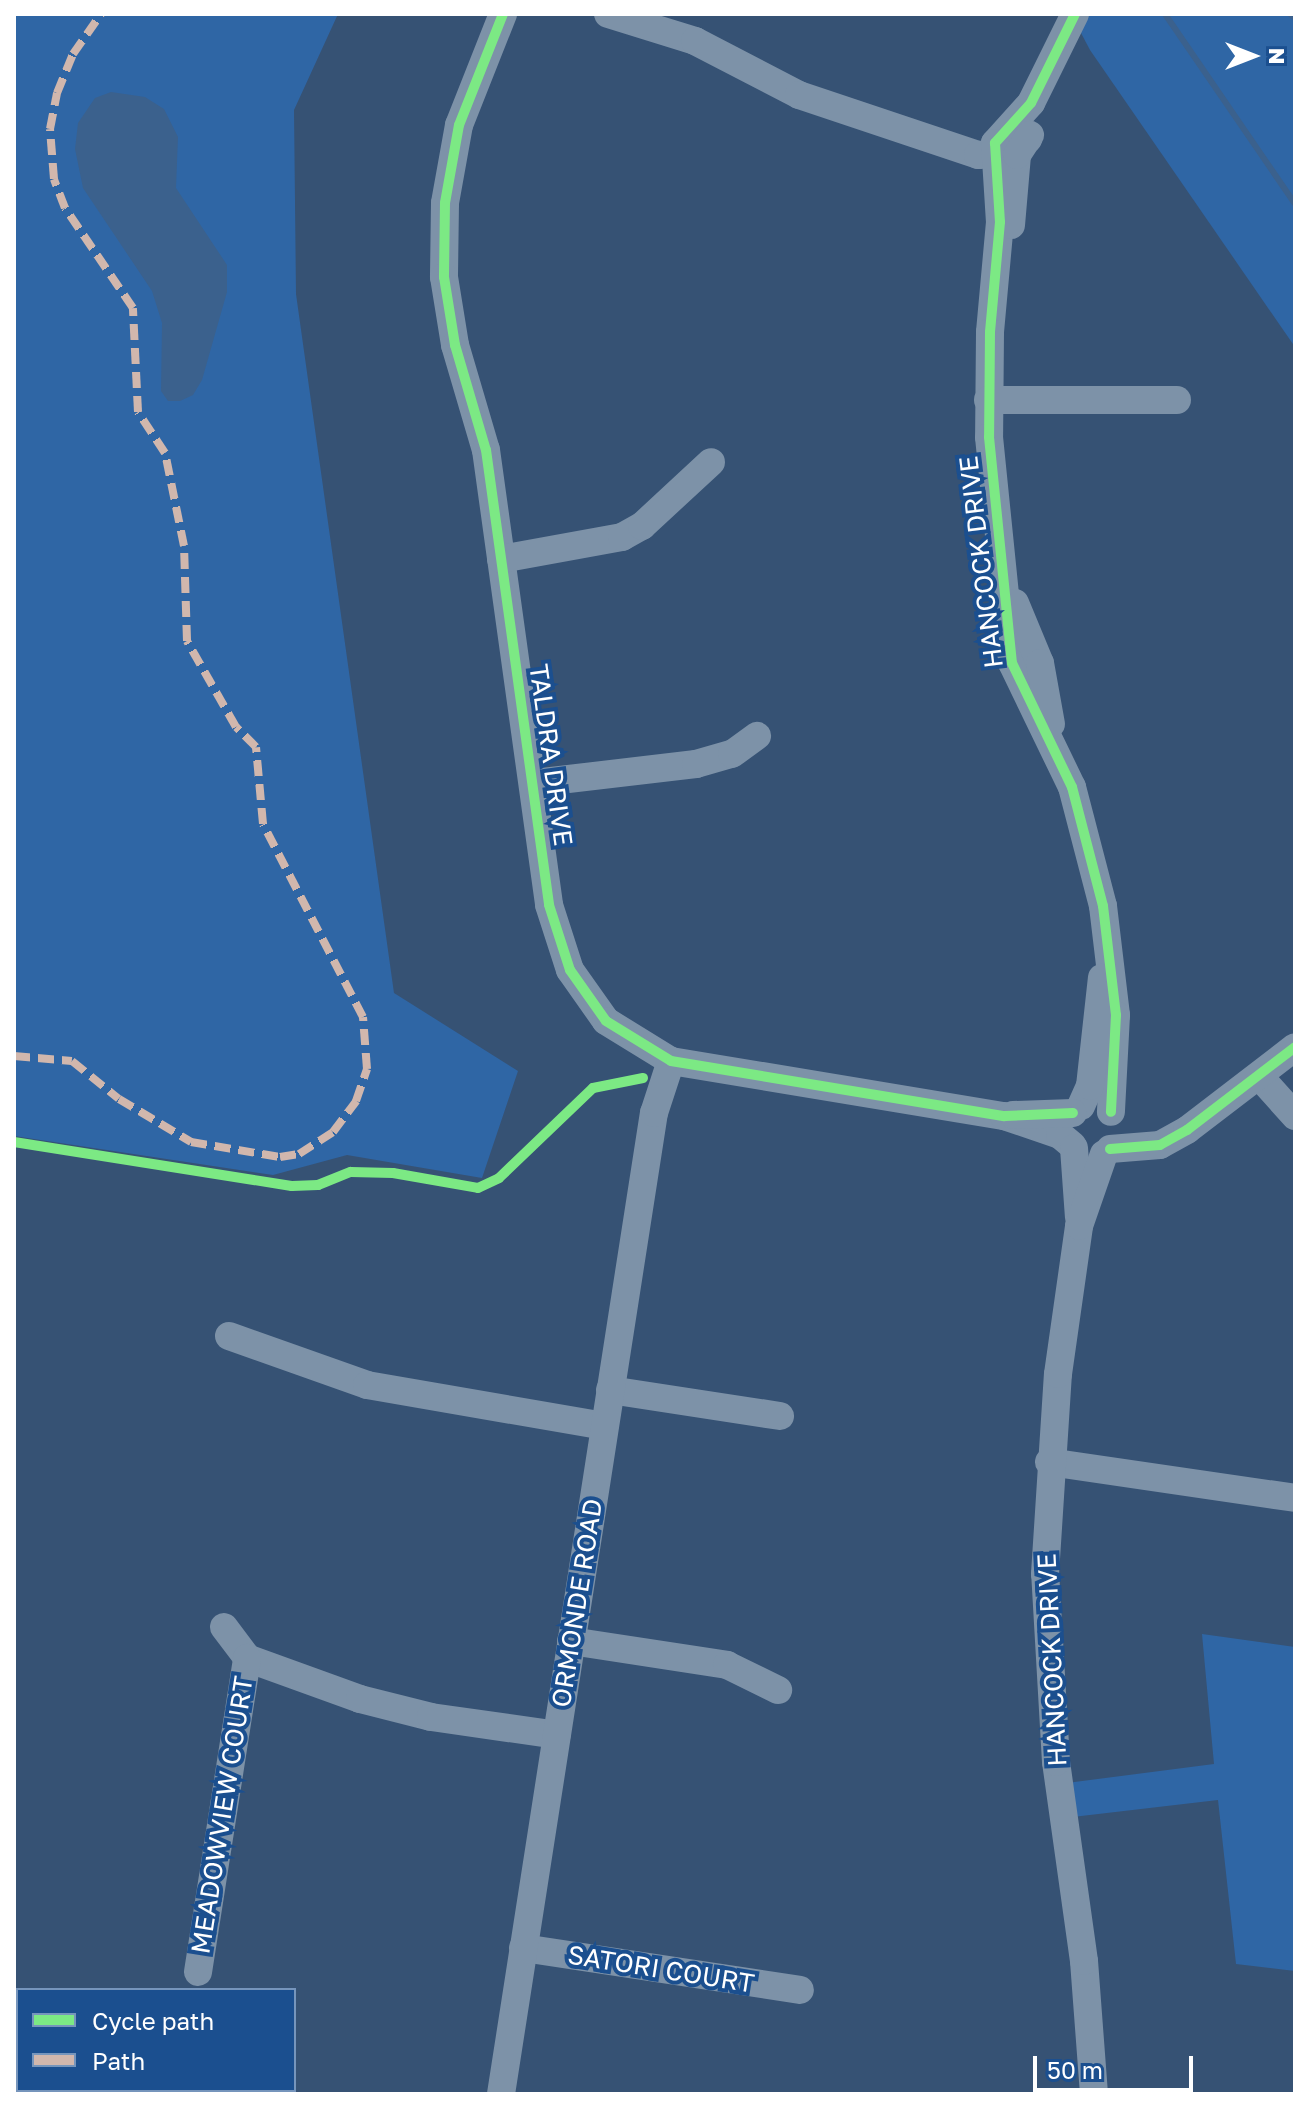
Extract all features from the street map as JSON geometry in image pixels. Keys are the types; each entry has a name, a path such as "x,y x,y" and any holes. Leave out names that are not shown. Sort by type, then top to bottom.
{"street":[{"name":"TALDRA DRIVE","path":"503,14 459,125 443,239 448,314 486,450 560,950 580,989 606,1021 663,1058 1004,1116 1060,1135 1073,1146"},
{"path":"608,14 695,41 799,95 901,125 1000,149 1041,115 1058,52 1075,14"},
{"name":"HANCOCK DRIVE","path":"1000,149 997,280 988,400 1001,557 1040,663 1059,753 1093,856 1116,1015 1114,1115"},
{"path":"988,400 1177,400"},
{"path":"501,559 622,537 642,526 711,462"},
{"path":"534,783 696,764 732,754 757,736"},
{"name":"HANCOCK DRIVE","path":"1077,1109 1090,1086 1107,938"},
{"path":"1187,1130 1148,1130 1097,1104 1077,1109 1067,1128 1073,1146 1087,1155 1160,1145 1187,1130 1295,1047"},
{"name":"ORMONDE ROAD","path":"501,2094 663,1058"},
{"path":"1259,1076 1295,1116"},
{"name":"TALDRA DRIVE","path":"1004,1116 1077,1109"},
{"path":"1107,1152 1118,1134 1114,1115"},
{"name":"HANCOCK DRIVE","path":"1073,1146 1079,1226 1049,1462 1049,1677 1084,1961 1094,2094"},
{"name":"HANCOCK DRIVE","path":"1079,1226 1107,1152"},
{"path":"229,1336 367,1385 604,1426"},
{"path":"610,1390 780,1416"},
{"path":"1049,1462 1295,1498"},
{"name":"MEADOWVIEW COURT","path":"224,1627 247,1658 400,1710 557,1735"},
{"path":"571,1641 727,1665 778,1690"},
{"name":"MEADOWVIEW COURT","path":"198,1972 247,1658"},
{"name":"SATORI COURT","path":"523,1948 800,1990"}],"shaded area":[{"path":"14,14 338,14 294,110 296,294 394,993 518,1071 482,1178 347,1155 273,1175 14,1136"},
{"path":"1071,14 1295,14 1295,347 1090,50"},
{"path":"111,92 145,97 164,109 178,137 176,188 227,265 227,292 202,380 193,395 180,401 168,401 161,391 162,323 152,291 83,188 75,149 78,123 95,98"},
{"path":"1202,1634 1295,1647 1295,1971 1236,1964 1218,1800 1064,1818 1059,1784 1214,1764"}],"waterway":[{"path":"1165,14 1295,204"},
{"path":"1290,14 1295,18"}],"marked path":[{"path":"14,1056 72,1061 119,1099 191,1142 280,1157 299,1154 333,1132 356,1101 367,1069 363,1017 263,824 256,747 236,727 187,641 184,546 165,453 138,412 133,308 65,208 54,179 50,129 57,93 73,54 101,14"}],"cycle path":[{"path":"503,14 459,125 445,203 444,277 455,345 486,450 549,905 570,970 606,1021 671,1061 1004,1116 1073,1113"},
{"path":"1075,14 1031,103 995,143 1000,222 990,332 989,437 1012,663 1072,787 1103,906 1116,1015 1111,1112"},
{"path":"1110,1149 1160,1145 1187,1130 1295,1047"},
{"path":"14,1142 292,1186 318,1185 351,1172 393,1173 478,1188 499,1178 593,1088 643,1078"}]}
